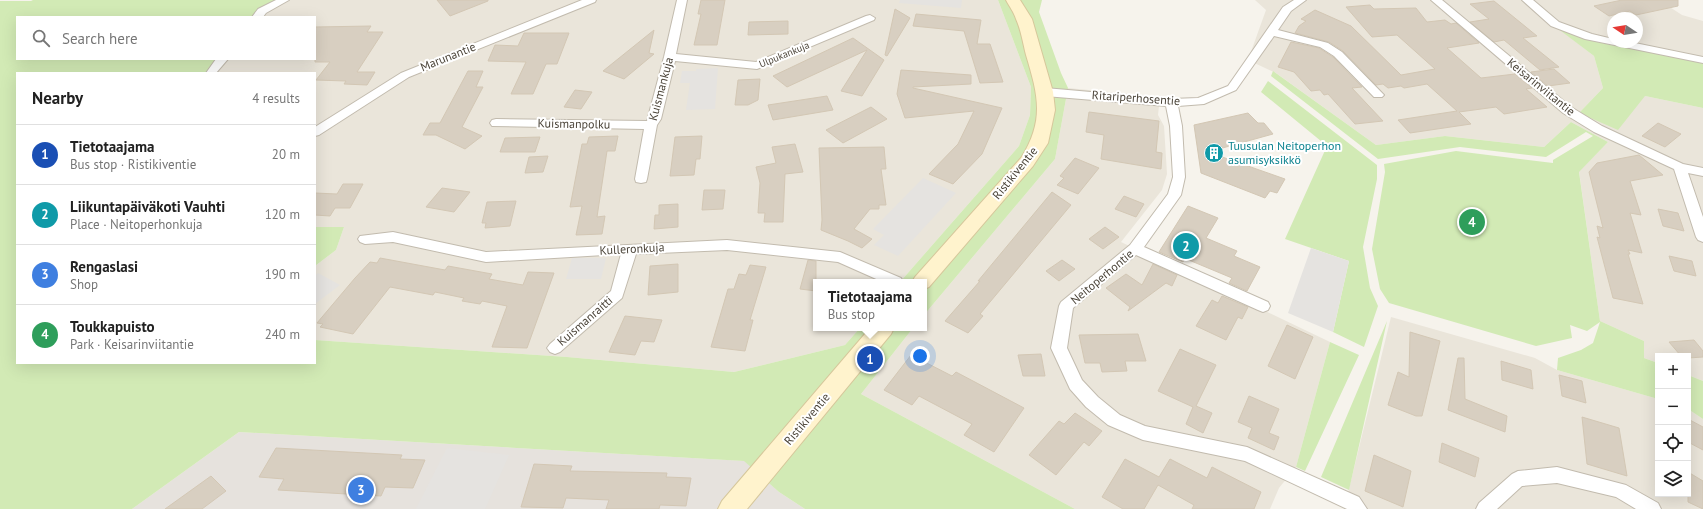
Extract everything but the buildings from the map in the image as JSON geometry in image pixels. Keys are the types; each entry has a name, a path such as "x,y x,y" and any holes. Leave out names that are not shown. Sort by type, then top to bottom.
{"street":[{"path":"258,16 262,11 284,0"},
{"name":"Marunantie","path":"316,131 405,75 590,0"},
{"name":"Kuismankuja","path":"641,178 651,125 655,119 682,0"},
{"name":"Ristikiventie","path":"925,279 1027,162 1039,143 1046,110 1045,92 1024,19 1013,0"},
{"name":"Ristikiventie","path":"1024,0 1024,19"},
{"name":"Ritariperhosentie","path":"1045,92 1171,103 1200,101 1232,88 1287,9 1301,0"},
{"name":"Keisarinviitantie","path":"1436,0 1567,110 1598,129 1680,167 1703,172"},
{"path":"1527,0 1555,24 1589,37 1607,41"},
{"name":"Ulpukankuja","path":"670,57 757,66 870,18"},
{"path":"1271,32 1324,45 1338,54 1378,95"},
{"path":"1643,48 1703,60"},
{"path":"211,72 221,60"},
{"name":"Neitoperhontie","path":"1171,103 1176,126 1179,177 1174,195 1136,249 1066,306 1059,348 1076,384 1092,402 1114,420 1143,433 1247,454 1353,503 1358,509"},
{"name":"Kuismanpolku","path":"496,123 651,125"},
{"path":"1680,167 1703,238"},
{"name":"Kulleronkuja","path":"365,239 393,237 486,257 727,245 840,257 889,279"},
{"name":"Kuismanraitti","path":"555,348 616,294 630,249"},
{"path":"1136,249 1263,306"},
{"name":"Ristikiventie","path":"731,509 880,331"},
{"path":"1485,509 1518,479 1557,475 1620,490 1652,509"}],"shaded area":[{"path":"281,0 998,0 1031,87 1030,115 1019,146 903,279 813,279 813,331 857,331 845,345 734,372 567,357 316,340 316,265 336,250 344,227 316,227 316,72 209,72 219,60 316,60 316,16 257,16"},
{"path":"900,0 962,0 961,8 899,3"},
{"path":"1255,0 1659,0 1682,15 1703,21 1703,57 1643,45 1643,12 1607,12 1607,38 1558,28 1594,56 1603,88 1579,113 1645,96 1703,108 1703,381 1691,376 1691,353 1655,353 1655,362 1644,358 1644,341 1600,321 1579,171 1608,142 1571,122 1544,147 1445,136 1376,145 1276,73 1248,60 1266,10"},
{"path":"718,68 715,109 686,110 690,83 680,83 682,71"},
{"path":"1068,88 1160,97 1158,115 1164,126 1167,174 1162,190 1121,242 1330,342 1296,467 1279,488 1270,509 1075,509 861,394 911,331 927,331 927,311 1055,159"},
{"path":"923,178 956,193 898,256 874,245 884,235 873,229"},
{"path":"1311,248 1349,261 1333,332 1288,313"},
{"path":"572,258 606,258 601,279 566,279"},
{"path":"318,273 340,285 316,303 316,275"},
{"path":"1391,317 1535,358 1557,370 1655,398 1655,497 1691,497 1691,411 1703,419 1703,509 1344,509"},
{"path":"239,432 745,461 779,492 805,509 132,509"},
{"path":"447,448 509,455 485,509 416,509"}],"green space":[{"path":"281,0 257,16 16,16 16,60 219,60 209,72 16,72 16,364 316,364 316,340 567,357 734,372 845,345 857,331 911,331 861,394 1075,509 805,509 779,492 744,461 239,432 132,509 0,509 0,1"},
{"path":"998,0 1042,0 1039,12 1068,88 1055,159 927,311 927,279 903,279 1019,146 1030,115 1031,87"},
{"path":"1557,28 1607,40 1607,48 1643,47 1703,57 1703,108 1645,96 1618,130 1579,113 1603,88 1594,56"},
{"path":"1273,71 1376,145 1445,136 1544,147 1571,122 1608,142 1579,172 1600,321 1644,341 1644,358 1655,362 1655,398 1557,370 1558,358 1581,350 1593,343 1600,322 1587,331 1570,325 1572,338 1536,346 1389,303 1380,289 1372,249 1385,172 1384,164 1456,151 1553,163 1553,160 1593,136 1586,132 1546,157 1460,147 1378,159 1271,76"},
{"path":"1268,81 1377,165 1377,179 1363,247 1370,288 1378,306 1364,347 1333,332 1349,261 1285,239 1327,146 1261,92"},
{"path":"316,227 344,227 336,250 316,265"},
{"path":"1387,321 1349,490 1321,477"},
{"path":"1330,342 1359,355 1305,471 1296,467"},
{"path":"1691,376 1703,381 1703,419 1691,411"}],"place":[{"name":"Tuusulan Neitoperhon asumisyksikkö","path":"1214,153"},
{"name":"Toukkapuisto","path":"1472,222"},
{"name":"Liikuntapäiväkoti Vauhti","path":"1186,246"},
{"name":"Tietotaajama","path":"870,359"},
{"name":"Rengaslasi","path":"361,490"}]}
